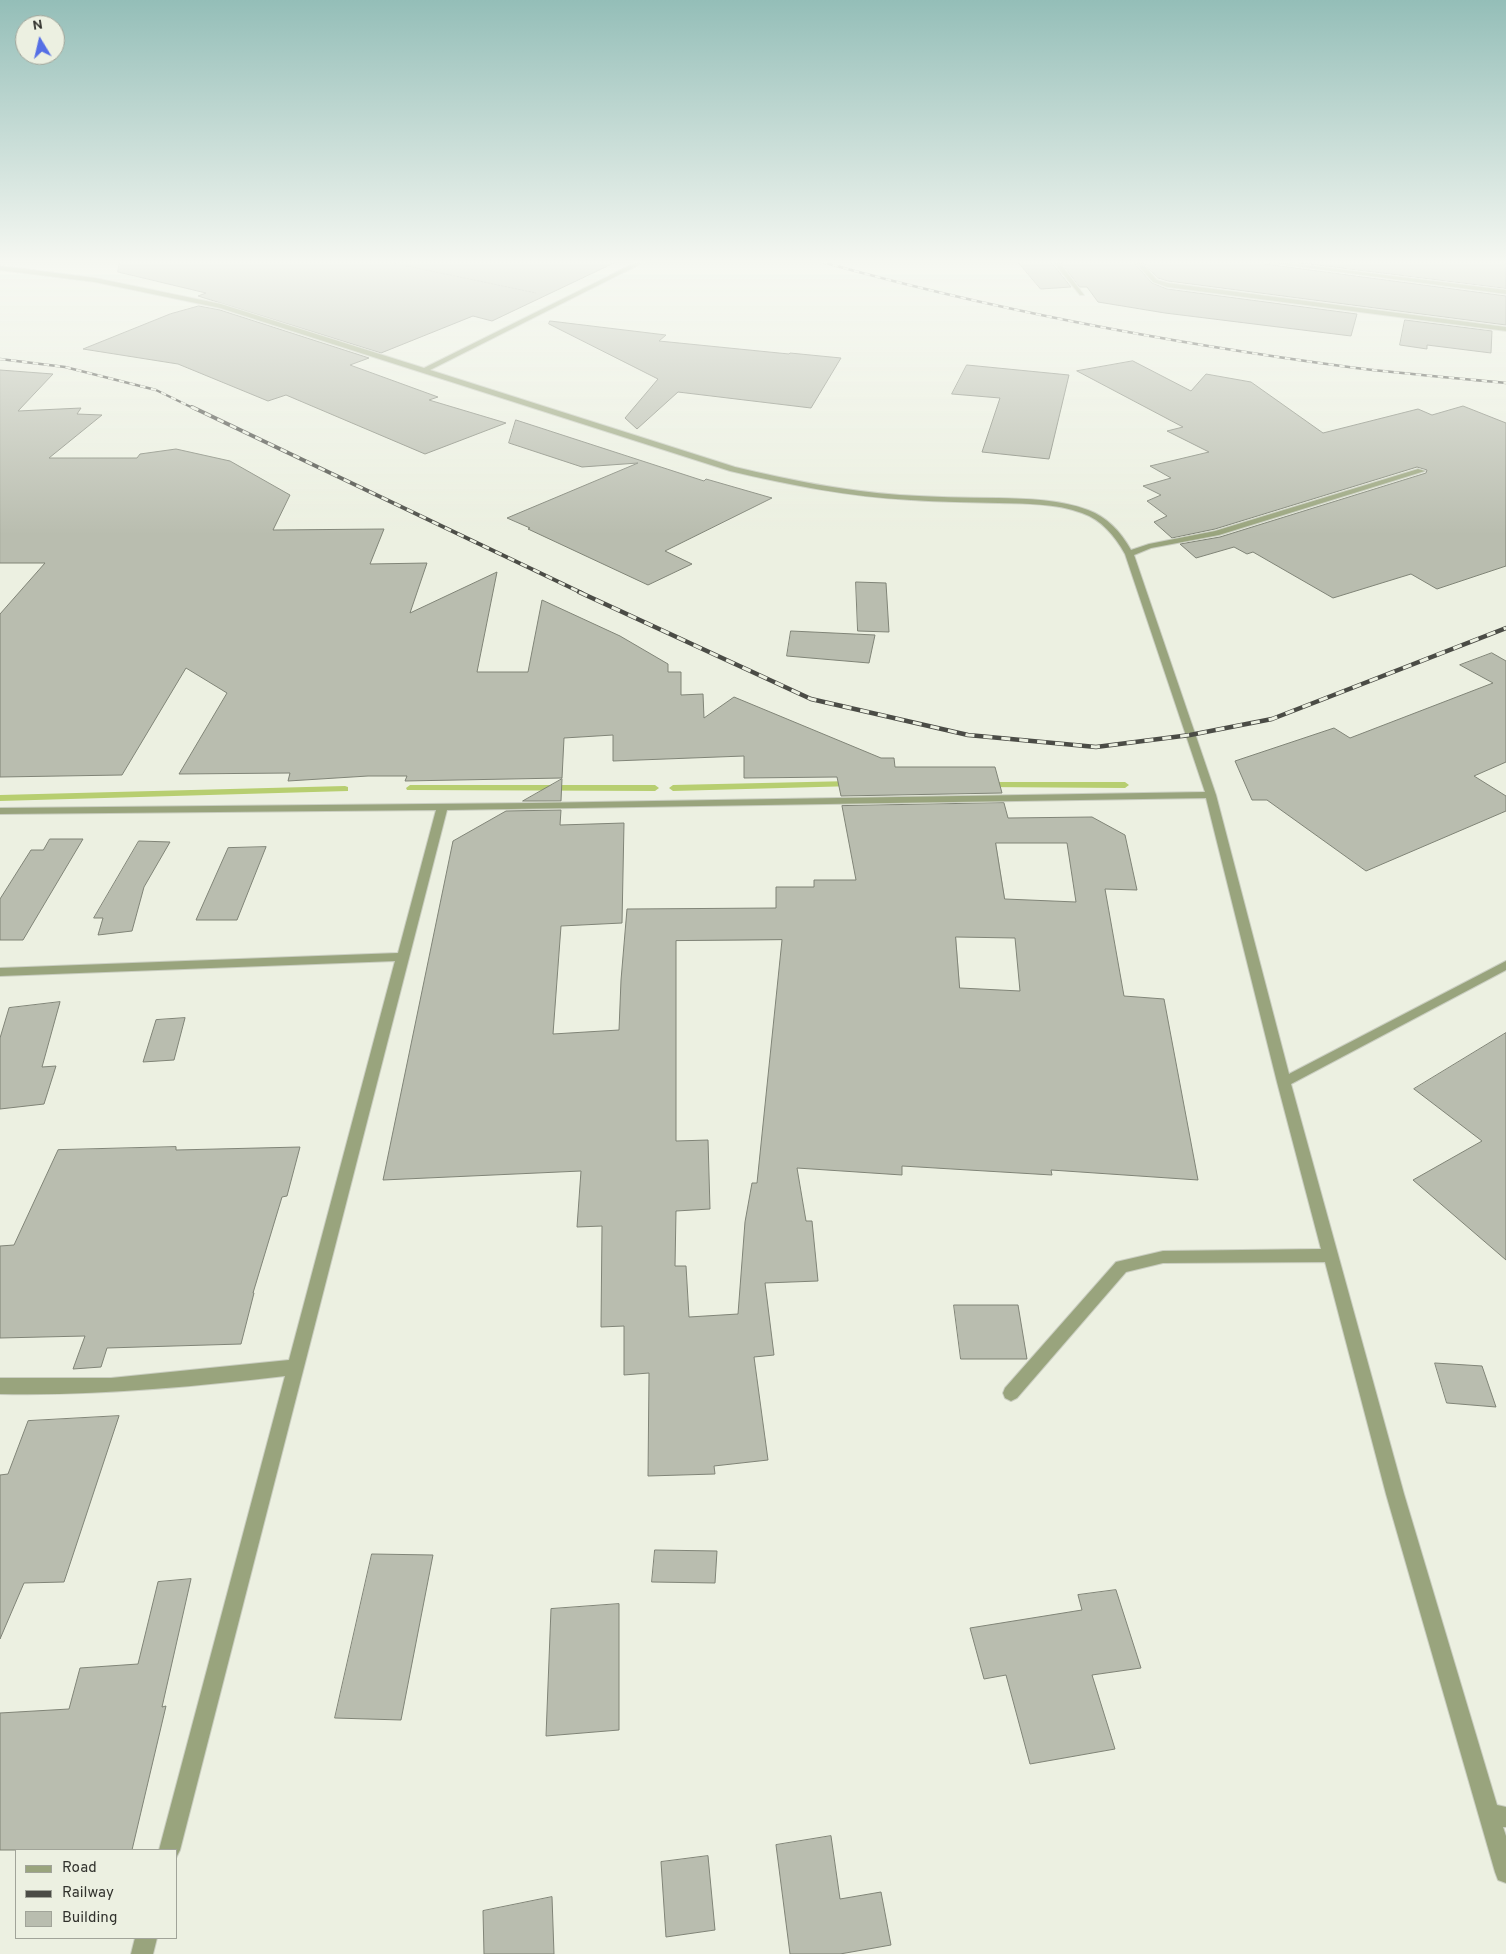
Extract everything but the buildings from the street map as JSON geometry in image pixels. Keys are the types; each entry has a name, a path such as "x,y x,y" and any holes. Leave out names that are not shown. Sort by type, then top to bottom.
{"street":[{"path":"372,353 724,466 780,480 835,490 897,497 1035,502 1067,506 1088,512 1106,523 1119,535 1129,554 1211,795 1284,1082 1396,1494 1498,1816 1506,1872"},
{"path":"426,370 459,353"},
{"path":"1129,554 1149,546 1216,532 1421,471"},
{"path":"0,811 442,807 1211,795"},
{"path":"169,1849 442,807"},
{"path":"0,972 403,957"},
{"path":"1284,1082 1506,965"},
{"path":"1011,1393 1121,1267 1163,1257 1330,1255"},
{"path":"0,1386 31,1387 175,1380 295,1367"},
{"path":"142,1954 146,1939"}],"waterway":[{"path":"673,788 852,784"},
{"path":"986,785 1125,785"},
{"path":"410,788 655,788"},
{"path":"0,798 345,789"}],"railway":[{"path":"1253,353 1356,368 1506,383"},
{"path":"0,359 65,367 156,390 195,409"},
{"path":"192,407 582,593"},
{"path":"579,592 811,699 968,735 1096,747 1190,735 1272,719 1506,628"}]}
